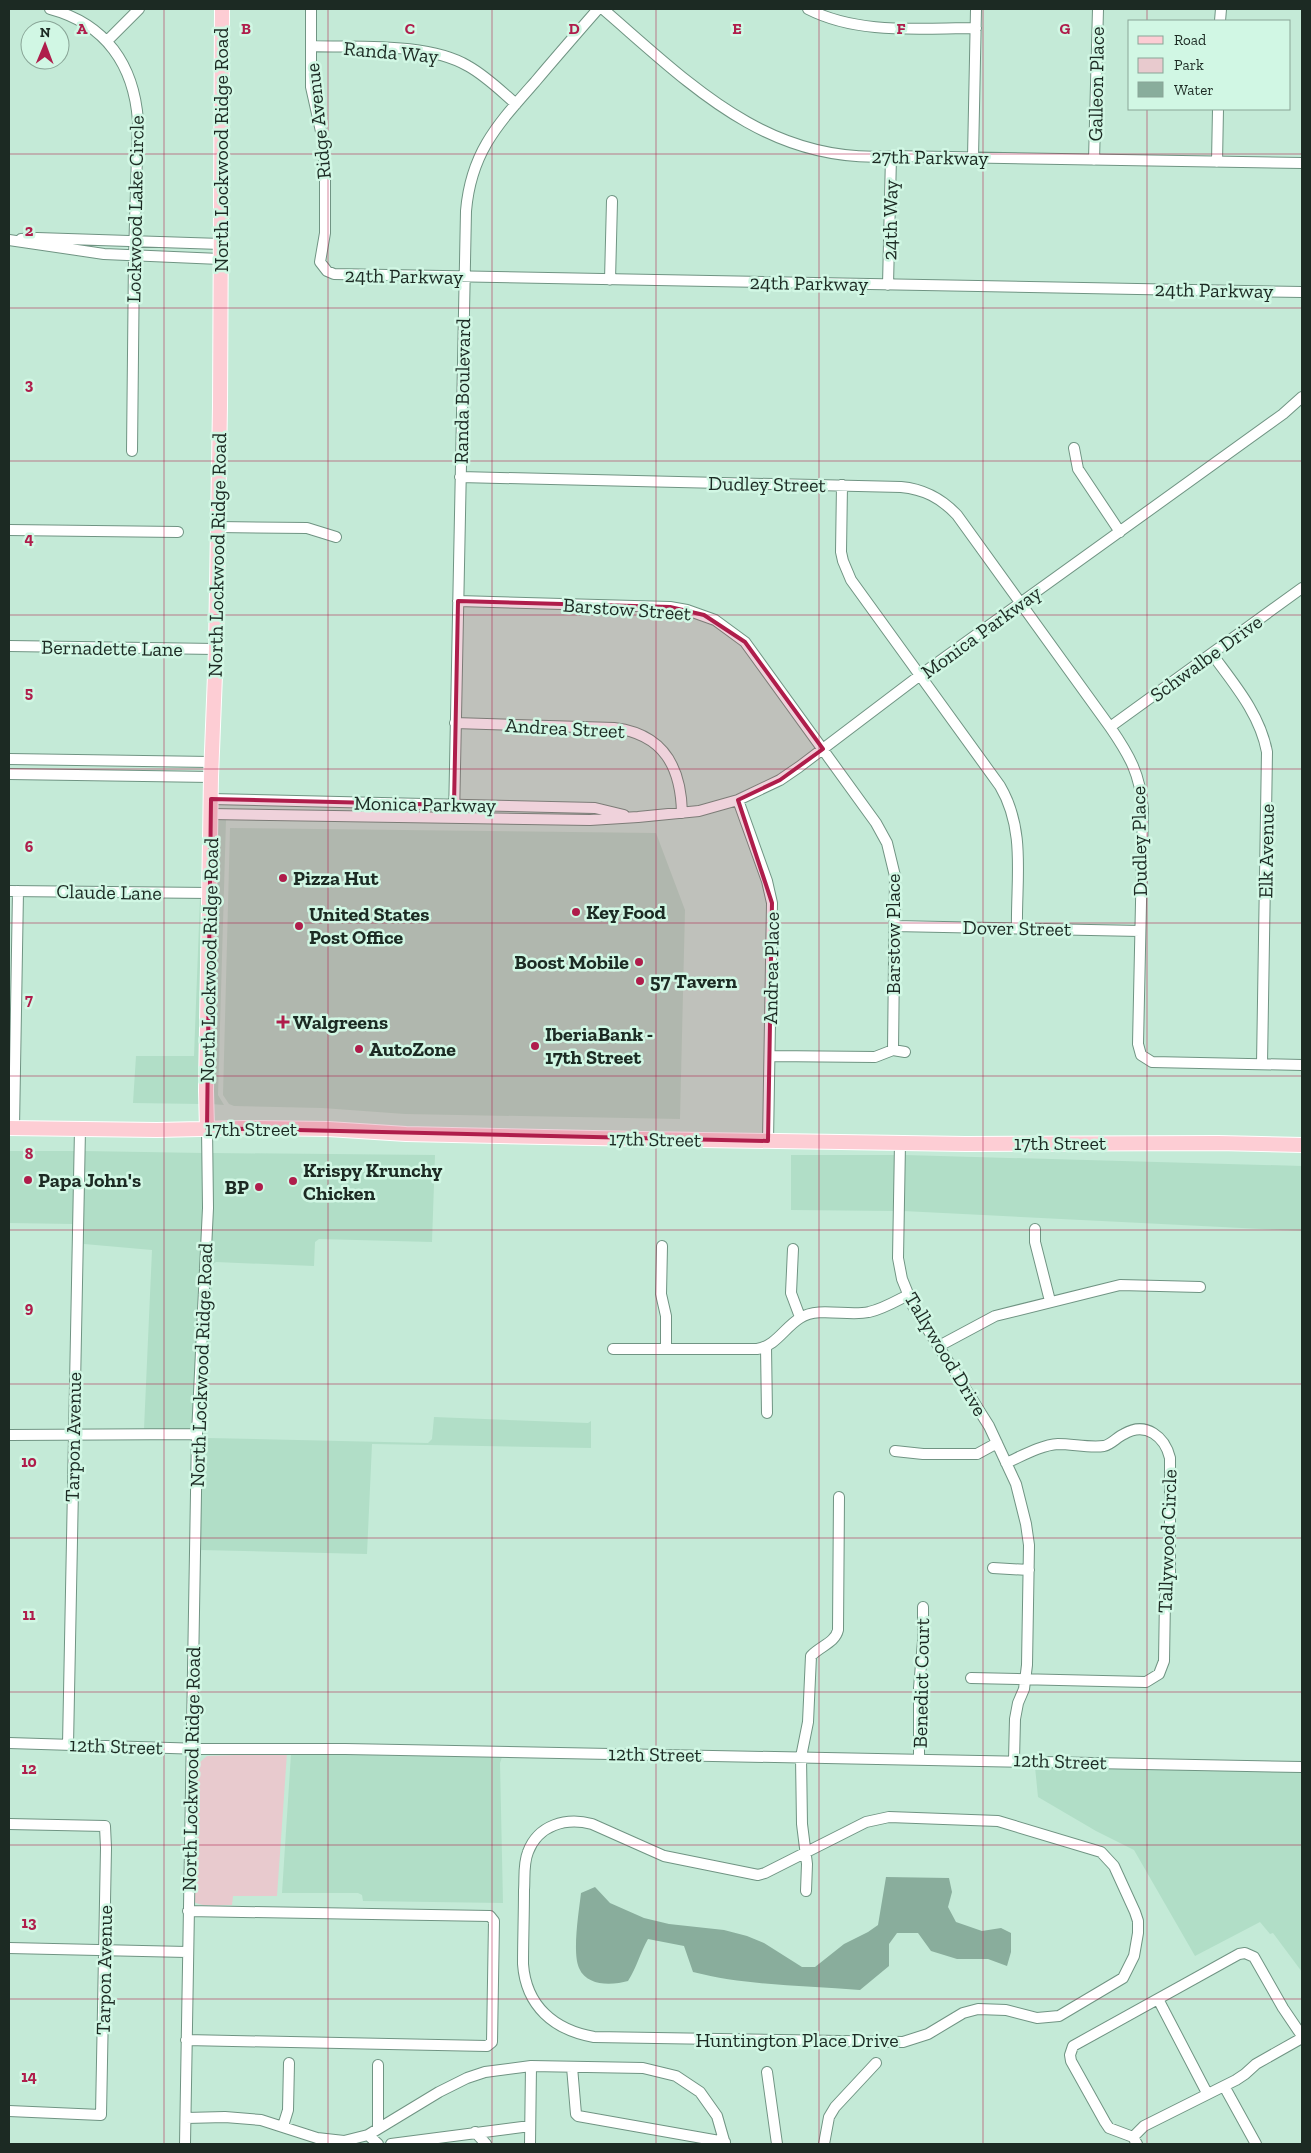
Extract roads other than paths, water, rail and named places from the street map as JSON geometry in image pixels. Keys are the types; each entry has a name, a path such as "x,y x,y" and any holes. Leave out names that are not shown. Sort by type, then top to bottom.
{"main road":[{"name":"North Lockwood Ridge Road","path":"207,1128 211,762 216,649 222,9"},
{"name":"17th Street","path":"12,1128 328,1129 431,1135 900,1143 1218,1142 1302,1145"}],"street":[{"name":"Lockwood Lake Circle","path":"50,9 75,18 107,40 124,65 132,83 136,102 138,121 134,242 132,451"},
{"path":"107,40 139,9"},
{"name":"Ridge Avenue","path":"311,9 311,87 322,136 325,170 325,233 320,262"},
{"name":"Randa Boulevard","path":"454,818 466,211 473,172 489,137 598,9"},
{"name":"27th Parkway","path":"603,9 702,93 750,124 786,140 820,150 864,157 1302,163"},
{"path":"808,9 846,23 874,27 976,28"},
{"path":"973,157 976,9"},
{"name":"Galleon Place","path":"1094,160 1098,9"},
{"name":"Randa Way","path":"311,46 411,50 444,56 477,72 516,104"},
{"path":"1217,162 1218,110"},
{"name":"24th Way","path":"888,285 891,156"},
{"path":"610,280 612,201"},
{"path":"11,240 37,238 221,244"},
{"path":"11,240 134,257 220,259"},
{"name":"24th Parkway","path":"320,262 327,271 341,275 1302,292"},
{"name":"Monica Parkway","path":"211,814 590,820 682,813 738,800 780,780 824,749 920,676 1283,414 1302,396"},
{"path":"1074,448 1078,469 1120,532"},
{"name":"Dudley Street","path":"460,477 842,485 908,488 924,491 940,500 957,515 1020,604"},
{"path":"842,485 841,544 846,570 856,589 1000,786 1011,807 1018,836 1017,928"},
{"path":"217,527 307,528 336,537"},
{"path":"9,530 178,532"},
{"name":"Schwalbe Drive","path":"1110,728 1302,588"},
{"name":"Barstow Street","path":"458,601 670,607 704,615 726,626 745,642 824,749"},
{"name":"Dudley Place","path":"1020,604 1130,755 1138,775 1142,792 1138,1044 1141,1055 1152,1062 1262,1064"},
{"name":"Bernadette Lane","path":"9,646 216,649"},
{"name":"Elk Avenue","path":"1212,654 1256,717 1263,733 1267,752 1262,1064"},
{"name":"Andrea Street","path":"455,723 614,728 636,732 656,744 672,763 680,784 682,813"},
{"name":"Barstow Place","path":"824,749 876,823 887,844 895,876 894,1050"},
{"path":"9,759 211,762"},
{"path":"9,774 211,777"},
{"name":"Monica Parkway","path":"211,799 595,808 638,817"},
{"name":"Andrea Place","path":"738,800 767,881 772,902 768,1141"},
{"path":"12,1128 13,891"},
{"name":"Claude Lane","path":"13,891 210,893"},
{"name":"Dover Street","path":"894,926 1140,931"},
{"path":"770,1056 875,1057 894,1050 905,1052"},
{"path":"1262,1064 1302,1065"},
{"name":"North Lockwood Ridge Road","path":"185,2144 197,1434 207,1234 207,1128"},
{"name":"Tarpon Avenue","path":"68,1745 80,1129"},
{"name":"Tallywood Drive","path":"900,1143 898,1258 902,1278 908,1295 989,1426 1016,1484 1026,1524 1029,1545 1027,1666 1015,1719 1014,1760"},
{"path":"1035,1229 1035,1242 1050,1301"},
{"path":"662,1246 661,1294 666,1316 666,1348"},
{"path":"793,1248 791,1293 800,1318"},
{"path":"939,1346 995,1316 1120,1285 1200,1287"},
{"path":"614,1349 757,1349 766,1347 800,1318 811,1314 867,1313 880,1309 908,1295"},
{"path":"766,1347 767,1413"},
{"name":"Tallywood Circle","path":"1006,1463 1052,1445 1105,1446 1122,1434 1137,1430 1154,1433 1168,1448 1170,1458 1170,1578 1164,1598 1164,1661 1159,1674 1146,1682 1025,1680"},
{"path":"9,1435 197,1434"},
{"path":"895,1451 923,1454 977,1454 997,1443"},
{"path":"806,1891 801,1757 808,1722 811,1656 816,1650 833,1640 838,1630 839,1497"},
{"path":"993,1568 1029,1570"},
{"name":"Benedict Court","path":"920,1760 919,1688 924,1641 923,1607"},
{"path":"971,1678 1025,1680"},
{"name":"12th Street","path":"9,1743 192,1749 345,1749 920,1760 1014,1760 1302,1767"},
{"name":"Huntington Place Drive","path":"889,1817 998,1821 1091,1848 1100,1852 1114,1866 1136,1912 1138,1933 1134,1956 1123,1978 1059,2016 1037,2018 1006,2010 978,2009 962,2013 928,2034 903,2042 594,2037 572,2032 555,2023 541,2010 530,1994 522,1964 525,1862 531,1845 538,1836 552,1826 563,1822 581,1821 592,1824 664,1856 758,1875 806,1852 866,1822 889,1817"},
{"name":"Tarpon Avenue","path":"9,1824 105,1826 106,1848 101,2115 9,2111"},
{"name":"North Lockwood Ridge Road","path":"186,2040 487,2046 492,2042 494,1949 494,1921 490,1916 188,1911"},
{"path":"9,1948 187,1952"},
{"path":"1244,1953 1254,1957 1302,2037 1256,2064 1245,2074 1224,2086 1144,2126 1135,2141 1109,2128 1071,2062 1070,2055 1073,2046 1239,1954 1244,1953"},
{"path":"1158,1999 1207,2093"},
{"path":"283,2126 288,2110 289,2063"},
{"path":"824,2144 829,2117 835,2107 876,2063"},
{"path":"378,2066 378,2129"},
{"path":"186,2118 245,2118 283,2126 317,2138 333,2140 354,2139 368,2135 439,2092 467,2078 510,2067 531,2066 643,2068 676,2076 692,2085 712,2107 717,2116 725,2143 578,2116 576,2114 572,2067"},
{"path":"530,2144 531,2066"},
{"path":"767,2072 777,2144"},
{"path":"1224,2086 1256,2144"},
{"path":"391,2144 530,2126"},
{"path":"475,2132 486,2144"},
{"path":"368,2135 378,2144"}],"water":[{"path":"886,1877 949,1878 952,1892 948,1907 956,1922 982,1931 1001,1928 1011,1933 1011,1952 1007,1966 988,1959 957,1959 931,1951 918,1933 897,1933 889,1944 889,1966 860,1990 755,1983 713,1977 693,1972 684,1946 648,1939 628,1981 608,1984 594,1982 583,1974 577,1961 576,1942 581,1893 595,1887 610,1903 644,1918 669,1924 724,1930 747,1936 764,1943 802,1967 815,1967 844,1944 878,1925"}],"place":[{"name":"Pizza Hut","path":"283,878"},
{"name":"Key Food","path":"576,912"},
{"name":"United States Post Office","path":"299,926"},
{"name":"Boost Mobile","path":"639,962"},
{"name":"57 Tavern","path":"640,981"},
{"name":"Walgreens","path":"283,1022"},
{"name":"IberiaBank - 17th Street","path":"535,1046"},
{"name":"AutoZone","path":"359,1049"},
{"name":"Papa John's","path":"28,1180"},
{"name":"Krispy Krunchy Chicken","path":"293,1181"},
{"name":"BP","path":"259,1187"}]}
